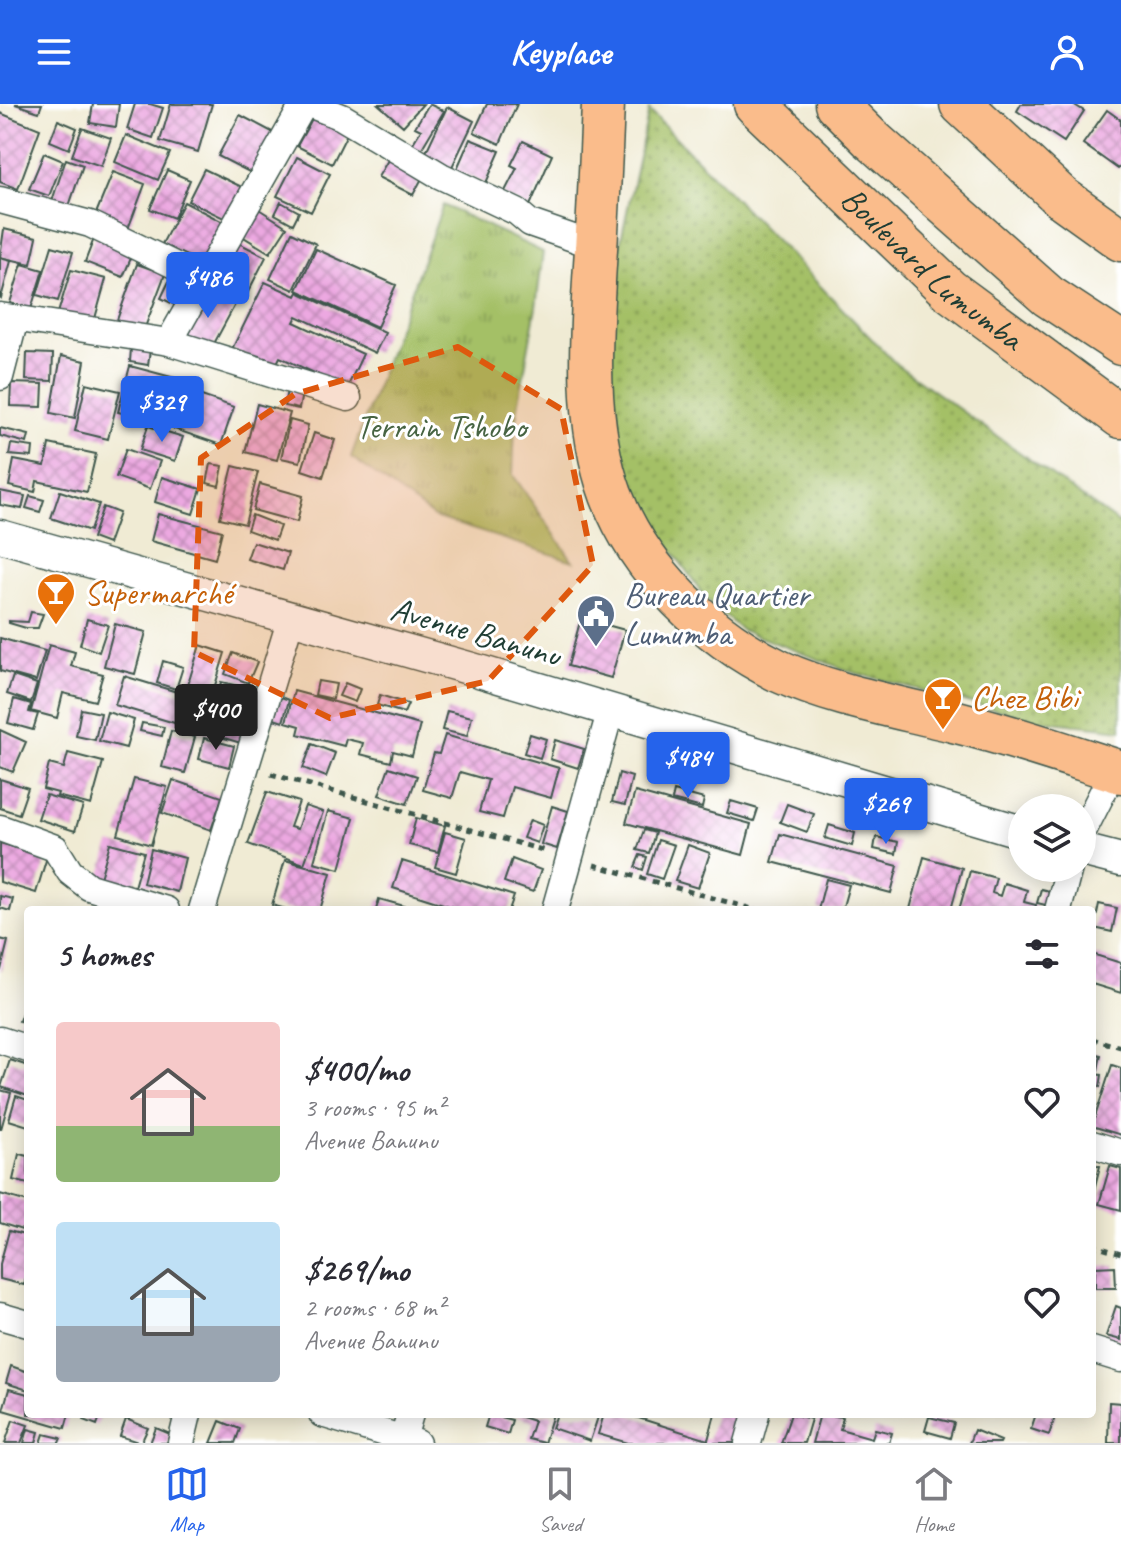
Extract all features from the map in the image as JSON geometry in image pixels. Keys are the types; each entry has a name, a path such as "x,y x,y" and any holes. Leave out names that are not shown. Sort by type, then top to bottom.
{"highway":[{"path":"603,104 591,318 598,446 612,496 637,546 666,583 715,632 780,671 831,689 984,729 1118,771"},
{"name":"Boulevard Lumumba","path":"755,104 949,290 1121,417"},
{"name":"Boulevard Lumumba","path":"836,104 1048,296 1121,344"},
{"path":"961,104 1061,197 1121,240"}],"street":[{"path":"169,342 307,104 342,117 441,176 517,212 530,223 596,246"},
{"path":"0,200 90,224 205,280"},
{"path":"0,377 7,317 169,342 348,398"},
{"name":"Avenue Banunu","path":"0,536 611,709 1008,828"},
{"path":"203,906 291,618"},
{"path":"556,906 611,709"},
{"path":"1096,809 1118,771"},
{"path":"0,828 55,848 70,872 89,887 153,906"},
{"path":"1096,854 1121,860"},
{"path":"1059,906 1065,882"},
{"path":"0,1040 24,1048"},
{"path":"1096,1145 1121,1153"},
{"path":"0,1316 24,1323"},
{"path":"1096,1351 1121,1359"},
{"path":"181,1443 187,1418"},
{"path":"342,1418 410,1432"},
{"path":"748,1443 755,1418"}],"path":[{"path":"247,767 742,906"},
{"path":"1096,1040 1121,1047"},
{"path":"1096,1246 1121,1254"}],"highlighted area":[{"path":"458,347 561,409 593,565 488,681 330,718 194,652 201,458 295,394"}],"green space":[{"path":"649,110 896,364 1121,525 1121,730 1036,720 852,672 741,630 707,600 626,485 606,361 619,249"},
{"name":"Terrain Tshobo","path":"443,205 543,252 515,423 513,475 573,561 434,517 351,457"}],"building":[{"path":"15,104 42,104 39,112"},
{"path":"93,104 119,104 116,127 90,123"},
{"path":"135,104 163,108 153,138 127,129"},
{"path":"171,104 212,104 198,152 160,141"},
{"path":"378,104 423,104 403,126"},
{"path":"429,104 444,111 419,153 410,148 421,130 415,127"},
{"path":"487,104 517,104 500,144 474,132"},
{"path":"1021,104 1073,104 1084,111 1064,142 1017,111"},
{"path":"447,107 474,121 451,169 424,156"},
{"path":"1107,110 1121,120 1121,166 1118,169 1083,144"},
{"path":"0,113 40,129 18,189 0,182"},
{"path":"240,115 276,134 255,175 218,156"},
{"path":"314,115 348,132 332,164 297,146"},
{"path":"58,120 77,128 69,149 50,141"},
{"path":"82,128 111,138 101,166 72,156"},
{"path":"126,135 170,153 158,180 115,162"},
{"path":"470,139 500,151 486,183 456,171"},
{"path":"523,141 552,155 529,208 503,195 517,168 511,165"},
{"path":"44,153 63,161 49,196 29,189"},
{"path":"392,153 426,171 413,195 378,177"},
{"path":"297,157 330,174 311,212 277,196"},
{"path":"66,159 83,165 68,209 51,204"},
{"path":"204,169 244,188 228,220 188,201"},
{"path":"167,170 190,180 174,218 150,209"},
{"path":"113,172 145,184 128,229 95,216"},
{"path":"184,202 225,223 203,265 162,244"},
{"path":"281,202 299,212 293,224 275,214"},
{"path":"254,206 287,227 270,253 237,233"},
{"path":"4,229 37,237 31,264 0,257"},
{"path":"292,232 316,244 294,290 270,279"},
{"path":"95,236 134,251 123,277 85,262"},
{"path":"233,240 266,257 245,298 212,281"},
{"path":"52,246 73,252 58,301 37,295"},
{"path":"316,249 396,285 377,327 297,290"},
{"path":"0,258 11,261 1,298 0,297"},
{"path":"22,264 43,270 31,309 10,303"},
{"path":"137,264 165,274 144,330 117,320"},
{"path":"71,270 106,279 94,322 58,313"},
{"path":"172,275 193,284 181,308 161,298"},
{"path":"265,282 296,296 298,292 385,333 375,353 297,316 294,322 363,354 347,388 280,357 274,369 232,349"},
{"path":"208,286 237,301 209,353 179,338"},
{"path":"131,348 150,350 148,365 130,362"},
{"path":"27,353 53,354 52,381 26,380"},
{"path":"61,356 85,361 75,418 51,413"},
{"path":"130,366 179,379 167,424 118,412"},
{"path":"11,383 43,384 42,407 10,406"},
{"path":"86,383 120,391 108,439 75,431"},
{"path":"287,390 302,393 299,409 284,406"},
{"path":"187,391 234,407 221,445 174,429"},
{"path":"257,404 290,413 277,460 245,452"},
{"path":"290,420 308,425 300,462 281,458"},
{"path":"148,426 183,437 175,461 140,450"},
{"path":"0,428 29,435 27,443 0,436"},
{"path":"314,433 335,440 323,477 302,470"},
{"path":"11,444 33,447 32,457 9,455"},
{"path":"49,444 96,454 87,492 37,481 35,492 9,486 14,460 45,466"},
{"path":"126,449 160,461 150,489 116,477"},
{"path":"211,464 223,466 219,486 207,483"},
{"path":"233,466 258,472 245,524 220,518"},
{"path":"162,477 201,489 193,514 155,502"},
{"path":"260,484 303,496 297,522 253,510"},
{"path":"0,491 25,496 22,509 0,505"},
{"path":"60,491 99,504 90,531 51,518"},
{"path":"30,496 44,500 40,512 26,508"},
{"path":"103,507 119,513 108,544 92,538"},
{"path":"158,514 222,531 215,559 151,541"},
{"path":"252,515 280,526 275,540 247,530"},
{"path":"253,542 288,553 283,570 247,559"},
{"path":"31,612 43,614 38,628 9,623 28,622"},
{"name":"Bureau Quartier Lumumba","path":"581,618 625,630 611,678 568,666"},
{"path":"87,619 108,625 99,652 80,645"},
{"path":"115,624 146,632 135,674 104,666"},
{"path":"0,638 45,651 36,681 0,671"},
{"path":"49,645 75,652 71,666 103,674 95,701 63,693 57,718 31,711"},
{"path":"200,645 225,653 213,692 188,684"},
{"path":"233,653 257,662 248,683 225,674"},
{"path":"163,661 183,667 176,689 157,683"},
{"path":"13,676 37,684 31,702 7,694"},
{"path":"124,676 253,715 244,744 115,705"},
{"path":"318,681 336,684 333,699 315,695"},
{"path":"221,682 248,688 243,705 217,698"},
{"path":"345,683 360,689 355,702 339,696"},
{"path":"294,691 420,725 412,756 393,751 391,762 360,754 363,743 346,739 344,746 298,734 300,726 286,722"},
{"path":"380,695 408,704 404,713 377,705"},
{"path":"281,697 289,700 283,722 274,719"},
{"path":"14,699 31,704 29,712 38,714 33,730 8,723"},
{"path":"81,709 101,713 95,740 76,736"},
{"path":"447,711 472,717 467,736 442,730"},
{"path":"107,712 134,720 126,748 99,741"},
{"path":"142,723 164,727 162,736 140,731"},
{"path":"0,730 26,742 13,772 0,767"},
{"path":"171,731 195,737 185,773 162,767"},
{"path":"530,734 546,739 540,758 524,753"},
{"path":"445,735 559,768 551,798 512,787 503,818 479,812 488,780 460,772 452,798 423,790 434,753 439,754"},
{"path":"204,738 234,746 229,767 199,759"},
{"path":"555,740 584,749 578,768 550,759"},
{"path":"312,744 335,753 326,777 303,768"},
{"path":"68,753 103,762 91,805 43,789 49,764 64,768"},
{"path":"389,767 417,776 407,804 379,795"},
{"path":"619,773 632,777 625,805 612,802"},
{"path":"0,779 28,788 19,814 0,808"},
{"path":"134,779 167,787 151,845 118,835"},
{"path":"173,780 222,797 211,830 162,813"},
{"path":"674,791 704,799 702,808 672,800"},
{"path":"267,792 299,802 290,827 297,829 305,806 323,812 304,864 248,844"},
{"path":"635,792 751,824 743,855 626,823"},
{"path":"46,795 83,806 75,831 38,819"},
{"path":"731,801 758,809 754,821 727,813"},
{"path":"787,804 814,814 807,832 780,822"},
{"path":"552,806 568,811 557,849 541,844"},
{"path":"328,811 354,818 340,869 314,862"},
{"path":"416,818 445,826 438,852 409,845"},
{"path":"530,820 543,825 537,843 523,838"},
{"path":"829,825 855,833 852,846 825,838"},
{"path":"644,830 655,833 649,853 637,850"},
{"path":"445,832 466,838 456,873 435,867"},
{"path":"780,834 898,866 891,893 772,862"},
{"path":"876,837 898,842 896,854 874,849"},
{"path":"658,840 674,845 662,879 647,874"},
{"path":"0,843 47,857 36,893 0,882"},
{"path":"110,843 144,852 134,887 100,878"},
{"path":"688,845 710,853 698,888 675,881"},
{"path":"151,849 185,858 177,892 143,883"},
{"path":"640,855 647,857 643,870 635,867"},
{"path":"924,857 962,868 952,906 911,906"},
{"path":"512,859 541,870 533,892 504,882"},
{"path":"285,860 331,873 321,906 272,905"},
{"path":"402,861 514,896 510,906 449,906 393,888"},
{"path":"970,871 996,878 992,893 1000,896 1004,883 1027,890 1024,902 1036,905 1036,906 960,906"},
{"path":"826,879 849,885 843,906 819,906"},
{"path":"1041,889 1053,892 1050,906 1037,903"},
{"path":"0,896 13,899 10,911 0,908"},
{"path":"379,899 404,906 377,906"},
{"path":"1099,904 1117,908 1112,932 1096,928"},
{"path":"0,939 8,941 1,970 0,970"},
{"path":"1096,955 1121,963 1121,993 1096,985"},
{"path":"1096,1054 1101,1055 1096,1069"},
{"path":"10,1060 24,1065 24,1095 1,1087"},
{"path":"1112,1065 1121,1068 1121,1135 1096,1127 1096,1114"},
{"path":"1096,1074 1102,1075 1100,1087 1096,1086"},
{"path":"0,1090 11,1093 1,1129 0,1129"},
{"path":"16,1096 24,1099 24,1125 9,1120"},
{"path":"19,1154 24,1155 24,1183 13,1180"},
{"path":"1110,1166 1121,1169 1121,1210 1099,1204"},
{"path":"0,1194 24,1201 24,1231 0,1223"},
{"path":"9,1231 24,1235 24,1285 0,1279 0,1264"},
{"path":"1115,1266 1116,1288 1096,1288 1096,1267"},
{"path":"1116,1306 1121,1308 1121,1340 1106,1336"},
{"path":"11,1366 24,1371 24,1389 6,1383"},
{"path":"9,1389 24,1393 24,1416 3,1410"},
{"path":"1109,1402 1121,1403 1121,1443 1108,1443"},
{"path":"31,1418 68,1418 65,1428"},
{"path":"85,1418 100,1418 97,1425"},
{"path":"488,1418 512,1420 508,1434 485,1427"},
{"path":"524,1418 552,1418 544,1443 528,1439 534,1421"},
{"path":"556,1418 598,1418 590,1441 552,1428"},
{"path":"603,1418 639,1418 708,1440 714,1418 743,1418 735,1443 628,1443 598,1434"},
{"path":"790,1418 811,1419 804,1443 781,1443"},
{"path":"819,1418 843,1418 840,1429 872,1438 875,1429 892,1433 889,1443 812,1443"},
{"path":"929,1418 954,1423 950,1438 925,1431"},
{"path":"1035,1418 1055,1418 1049,1435 1031,1429"},
{"path":"126,1419 148,1428 141,1443 120,1436"},
{"path":"13,1420 28,1425 21,1443 5,1443"},
{"path":"220,1421 240,1429 235,1443 211,1443"},
{"path":"156,1428 170,1434 167,1443 150,1443"},
{"path":"28,1429 39,1432 36,1443 24,1443"},
{"path":"974,1430 1001,1441 969,1443"},
{"path":"44,1434 61,1438 59,1443 41,1443"}],"place":[{"name":"Supermarché","path":"56,626"},
{"name":"Bureau Quartier Lumumba","path":"596,648"},
{"name":"Chez Bibi","path":"943,731"}]}
